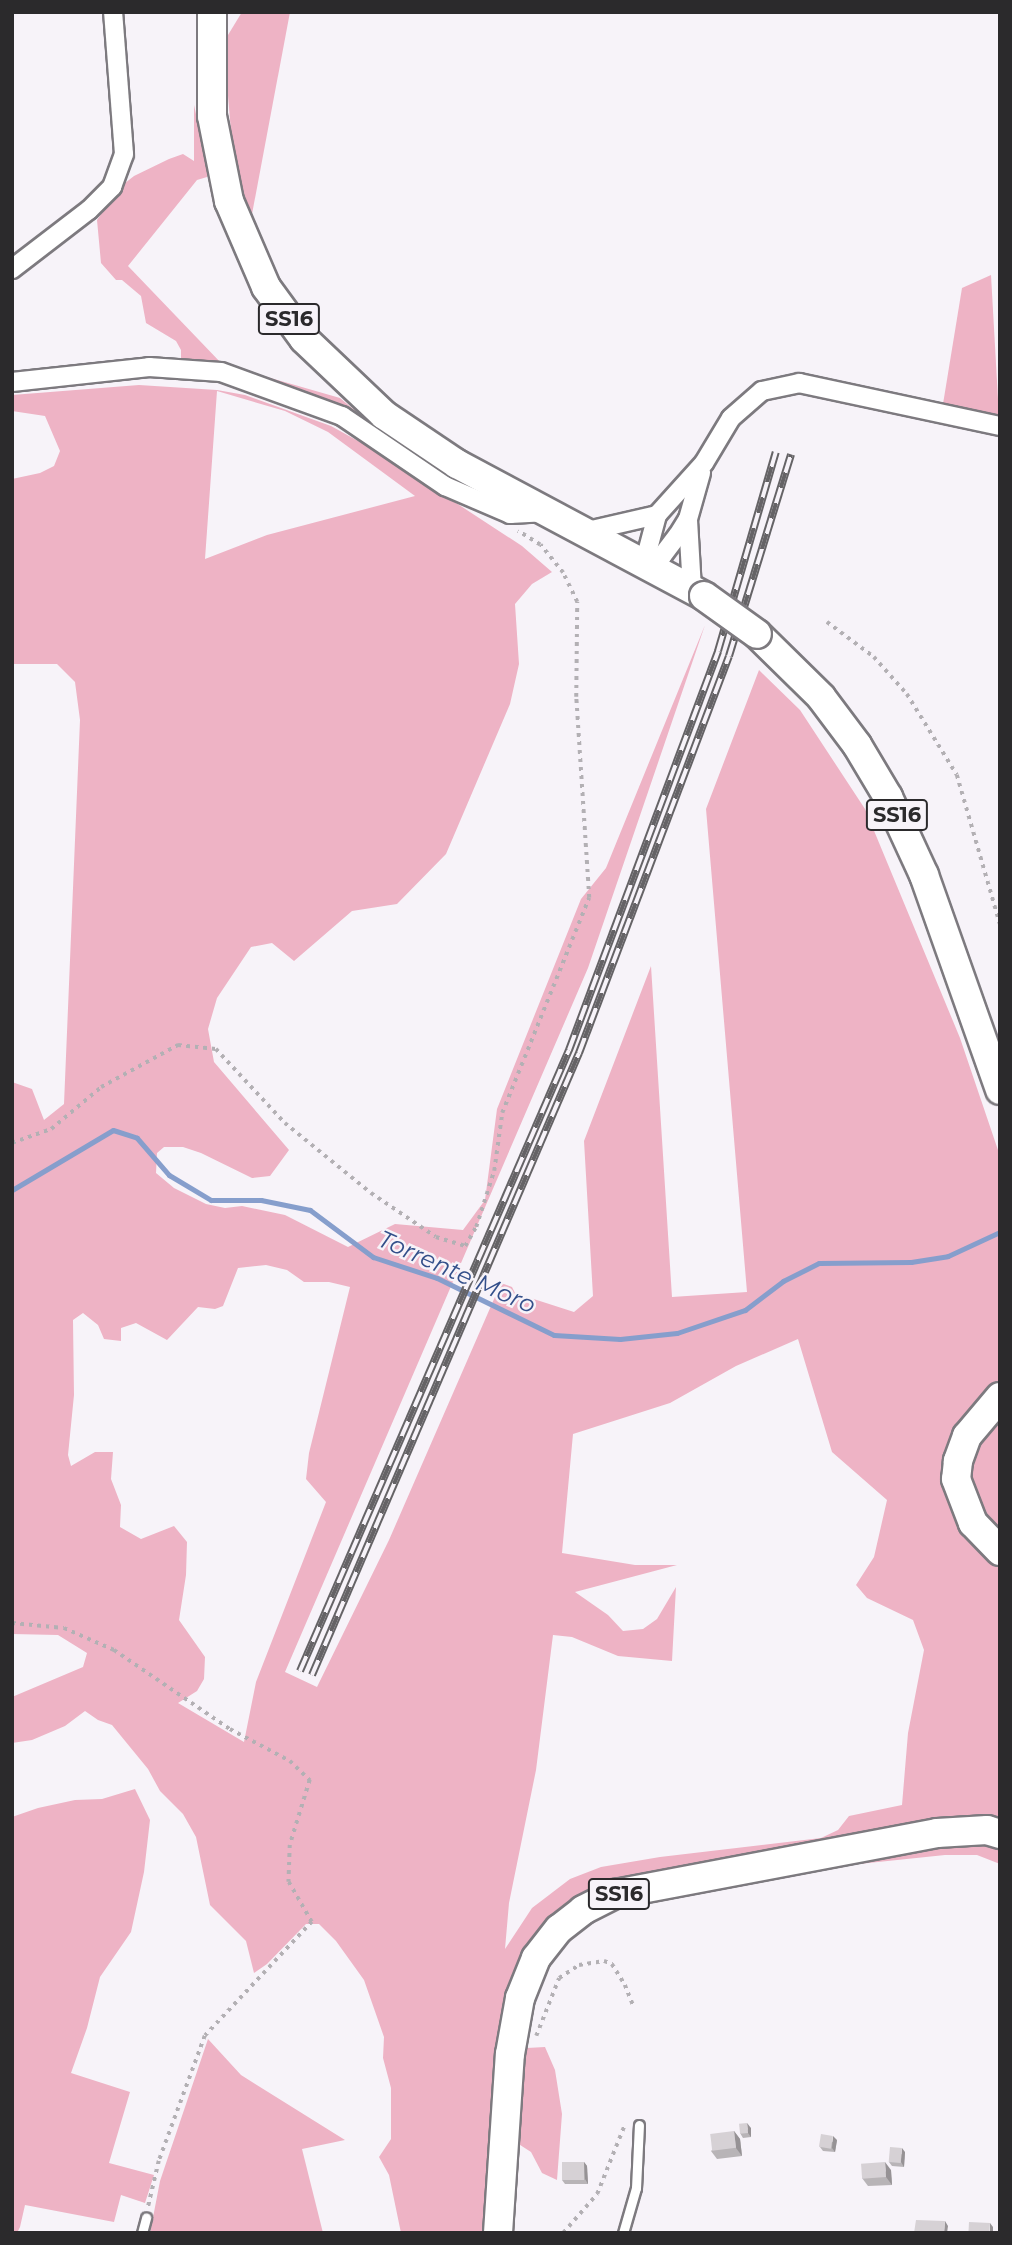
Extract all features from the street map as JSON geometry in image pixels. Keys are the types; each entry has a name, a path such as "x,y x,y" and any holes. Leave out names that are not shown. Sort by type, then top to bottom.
{"main road":[{"name":"SS16","path":"212,12 212,116 229,201 252,260 284,313 334,370 384,415 439,453 698,593 757,634 821,696 857,745 888,797 924,875 1000,1090"},
{"path":"1000,1397 967,1436 958,1461 957,1479 973,1523 1000,1551"},
{"name":"SS16","path":"498,2233 512,2043 520,1998 536,1958 567,1923 583,1910 615,1895 937,1833 988,1830 1000,1834"}],"street":[{"path":"12,269 89,210 112,187 124,154 113,12"},
{"path":"12,382 149,367 221,372 342,416 445,485 510,514 544,512"},
{"path":"644,564 657,515 704,463 731,418 762,391 799,383 1000,426"},
{"path":"402,458 425,461 439,453"},
{"path":"644,564 662,556 688,519 704,463"},
{"path":"583,532 657,515"},
{"path":"688,519 698,593"}],"lane":[{"path":"623,2233 636,2188 639,2125"},
{"path":"142,2233 146,2218"}],"path":[{"path":"12,1143 51,1129 101,1087 178,1045 216,1049 285,1123 371,1192 436,1237 465,1246 477,1227 494,1171 502,1113 589,898 576,697 577,602 563,573 540,545 509,525"},
{"path":"827,622 874,657 907,694 957,775 1000,925"},
{"path":"12,1623 64,1628 114,1650 230,1729 290,1761 310,1780 290,1845 289,1882 312,1922 205,2036 159,2161 146,2218"},
{"path":"512,2043 533,2041 559,1978 579,1965 604,1961 612,1964 633,2005"},
{"path":"563,2233 597,2194 626,2123 639,2125"}],"shaded area":[{"path":"242,12 290,12 249,230 233,155 226,72 228,35"},
{"path":"194,105 207,164 207,177 197,180 128,266 222,364 340,398 376,428 409,449 181,365 181,350 176,341 146,323 141,296 122,280 116,280 101,263 97,220 120,187 134,176 183,154 194,161"},
{"path":"991,275 999,417 943,404 962,288"},
{"path":"139,385 217,390 245,395 331,426 378,452 522,546 552,572 532,584 515,604 519,664 510,704 446,854 397,904 352,911 294,961 272,943 251,947 217,998 208,1029 214,1062 289,1150 270,1176 252,1178 201,1153 183,1147 164,1147 157,1153 156,1173 174,1188 206,1204 225,1208 242,1206 285,1215 348,1247 395,1224 463,1230 485,1200 497,1109 581,899 606,868 705,625 588,968 285,1672 317,1687 389,1540 501,1283 512,1287 515,1293 574,1312 593,1296 584,1141 651,966 672,1297 747,1292 706,809 759,670 800,710 865,809 960,1038 1000,1156 1000,1864 977,1855 945,1855 811,1869 617,1908 590,1923 561,1948 539,1975 526,2028 527,2048 545,2047 555,2070 562,2114 557,2180 542,2173 531,2152 517,2143 490,2151 483,2233 401,2233 389,2175 379,2157 391,2139 391,2088 383,2058 384,2037 364,1980 336,1941 319,1924 306,1924 267,1964 254,1973 246,1941 210,1905 196,1837 183,1814 160,1791 148,1769 112,1725 85,1711 65,1726 32,1740 12,1743 12,1697 83,1667 87,1653 58,1635 12,1634 12,1082 32,1089 44,1120 64,1104 80,720 75,682 57,664 12,664 12,479 40,473 54,466 60,451 45,416 12,411 12,395","holes":["217,391 285,411 328,432 415,496 267,535 205,559","266,1265 287,1270 304,1282 329,1282 350,1287 309,1453 306,1479 326,1502 256,1682 244,1742 178,1703 197,1691 204,1679 205,1657 179,1620 186,1575 187,1542 174,1526 141,1539 120,1527 121,1505 111,1479 113,1452 95,1452 71,1466 68,1455 74,1395 73,1320 83,1313 98,1325 104,1339 121,1341 121,1328 136,1323 167,1340 198,1307 215,1309 223,1306 238,1268","798,1339 832,1452 887,1500 874,1557 856,1585 867,1598 913,1620 924,1650 908,1733 902,1805 849,1816 838,1830 821,1838 660,1857 601,1867 570,1879 532,1908 505,1949 509,1903 536,1770 553,1635 572,1637 618,1656 672,1661 676,1587 657,1619 643,1629 623,1631 608,1615 575,1592 677,1565 635,1565 562,1553 573,1434 670,1403 736,1366"]},
{"path":"135,1789 150,1820 144,1872 131,1932 100,1977 87,2028 71,2073 130,2092 109,2163 154,2175 145,2203 121,2195 114,2222 25,2205 20,2227 17,2233 12,2233 12,1817 38,1808 75,1800 102,1799"},
{"path":"208,2039 241,2075 345,2140 302,2149 323,2233 150,2233 160,2181"}],"building":[{"path":"747,2123 748,2133 740,2134 739,2124"},
{"path":"734,2131 736,2148 712,2151 710,2134"},
{"path":"821,2134 833,2136 831,2149 819,2147"},
{"path":"890,2147 902,2148 901,2163 889,2162"},
{"path":"562,2162 584,2162 584,2180 562,2180"},
{"path":"885,2162 886,2177 862,2179 861,2164"},
{"path":"916,2220 945,2221 944,2233 914,2233"},
{"path":"969,2222 990,2223 989,2233 968,2233"}],"waterway":[{"name":"Torrente Moro","path":"12,1190 113,1130 137,1138 169,1175 211,1200 261,1200 310,1210 373,1257 437,1278 554,1335 620,1339 677,1333 745,1310 783,1281 819,1263 911,1262 948,1256 1000,1232"}],"railway":[{"path":"300,1671 569,1050 718,651 776,452"},
{"path":"312,1675 579,1053 729,656 791,454"}]}
